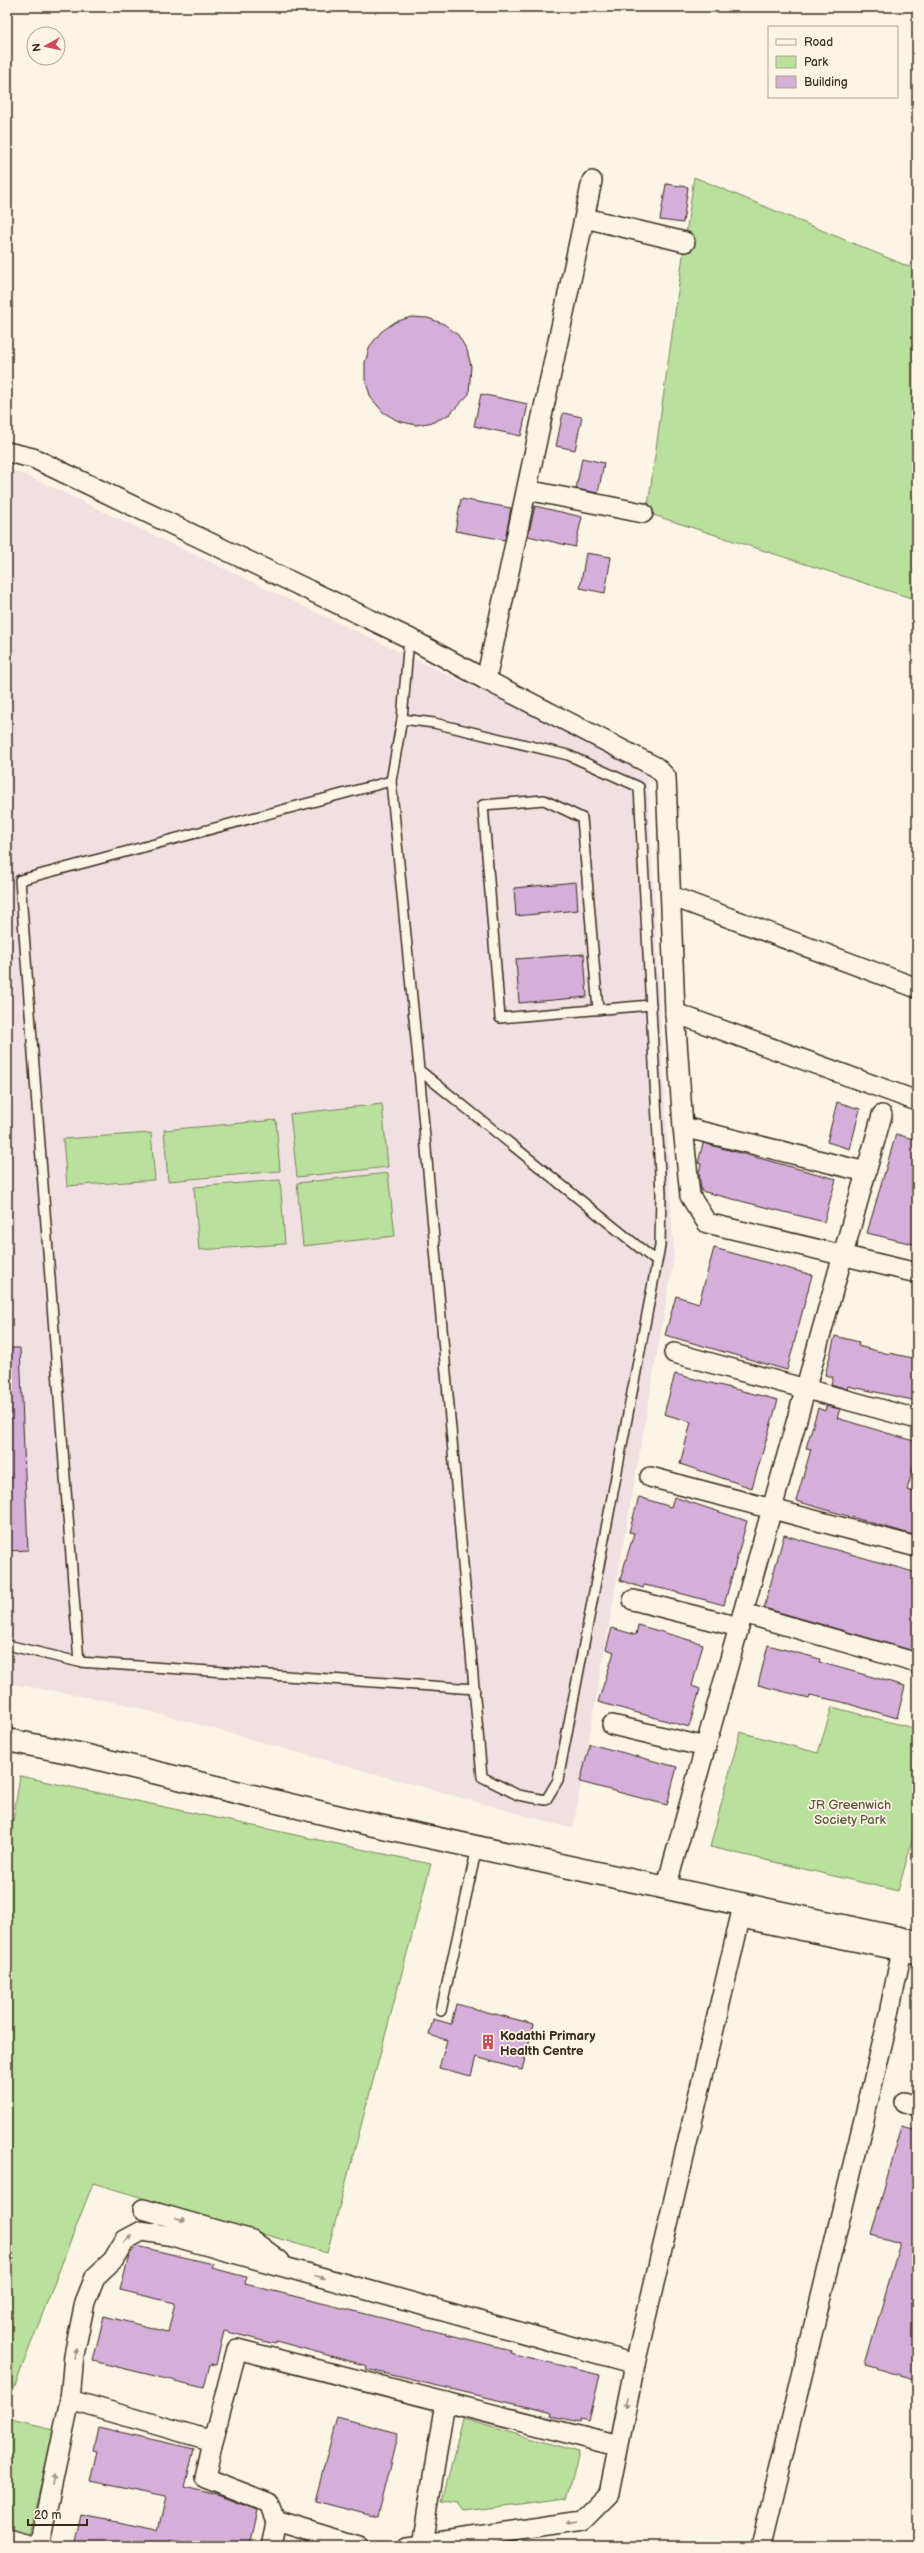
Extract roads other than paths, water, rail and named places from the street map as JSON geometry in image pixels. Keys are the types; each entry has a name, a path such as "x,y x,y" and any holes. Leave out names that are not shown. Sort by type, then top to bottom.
{"street":[{"path":"486,680 592,181"},
{"path":"585,218 685,242"},
{"path":"7,452 33,458 409,638 486,680 656,766 666,777 675,1013 683,1127 690,1196 707,1223 843,1254 917,1273"},
{"path":"527,490 643,513"},
{"path":"670,896 917,988"},
{"path":"675,1013 917,1101"},
{"path":"666,1888 882,1115"},
{"path":"683,1127 866,1172"},
{"path":"674,1353 917,1419"},
{"path":"650,1478 917,1547"},
{"path":"633,1600 741,1620 917,1663"},
{"path":"612,1725 706,1747"},
{"path":"7,1740 79,1754 360,1822 666,1888 742,1912 912,1949 884,2036 762,2541"},
{"path":"445,2402 415,2545 582,2521 609,2494 635,2364 742,1912"},
{"path":"143,2209 252,2240 289,2268"},
{"path":"39,2546 70,2400 74,2356 85,2302 95,2277 113,2260 125,2240 142,2231 172,2236 635,2364"},
{"path":"271,2546 276,2521 269,2502 205,2478 237,2349 618,2446"},
{"path":"70,2400 213,2441"},
{"path":"276,2521 359,2546"},
{"path":"7,2539 32,2546"}],"lane":[{"path":"402,719 434,723 568,755 639,787 661,1193 660,1246 558,1780 546,1800 518,1795 482,1777 419,1070 391,781 402,719 409,638"},
{"path":"78,1662 20,880 391,781"},
{"path":"598,1010 582,818 544,800 483,805 500,1018 598,1010 651,1005"},
{"path":"419,1070 656,1261"},
{"path":"7,1645 78,1662 475,1689"},
{"path":"441,2012 477,1847"}],"place":[{"name":"Kodathi Primary Health Centre","path":"488,2042"}],"park label":[{"name":"JR Greenwich Society Park","path":"850,1812"}]}
